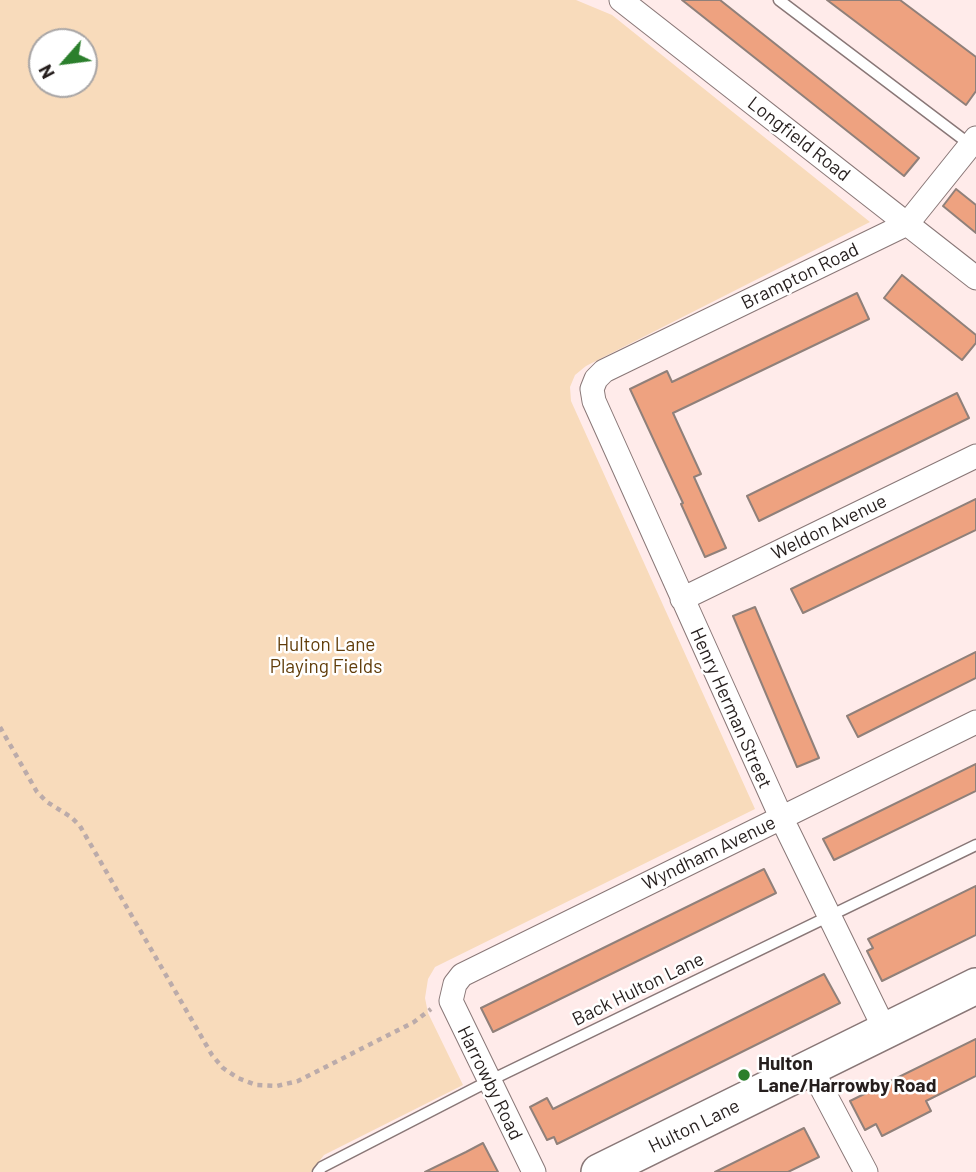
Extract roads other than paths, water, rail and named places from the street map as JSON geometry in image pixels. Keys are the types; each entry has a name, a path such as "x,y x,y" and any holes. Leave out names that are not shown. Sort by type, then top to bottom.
{"main road":[{"name":"Hulton Lane","path":"600,1172 976,986"}],"street":[{"name":"Longfield Road","path":"621,0 976,278"},
{"name":"Brampton Road","path":"596,379 604,371 907,224 974,144"},
{"name":"Henry Herman Street","path":"596,379 592,389 594,401 781,817 886,1032"},
{"name":"Weldon Avenue","path":"682,599 976,456"},
{"name":"Wyndham Avenue","path":"451,997 462,975 976,722"},
{"name":"Harrowby Road","path":"451,997 534,1172"},
{"path":"811,1068 866,1172"}],"lane":[{"path":"779,0 974,144"},
{"name":"Back Hulton Lane","path":"318,1172 322,1167 489,1081 976,845"}],"place":[{"name":"Hulton Lane/Harrowby Road","path":"744,1075"}],"park label":[{"name":"Hulton Lane Playing Fields","path":"326,656"}]}
